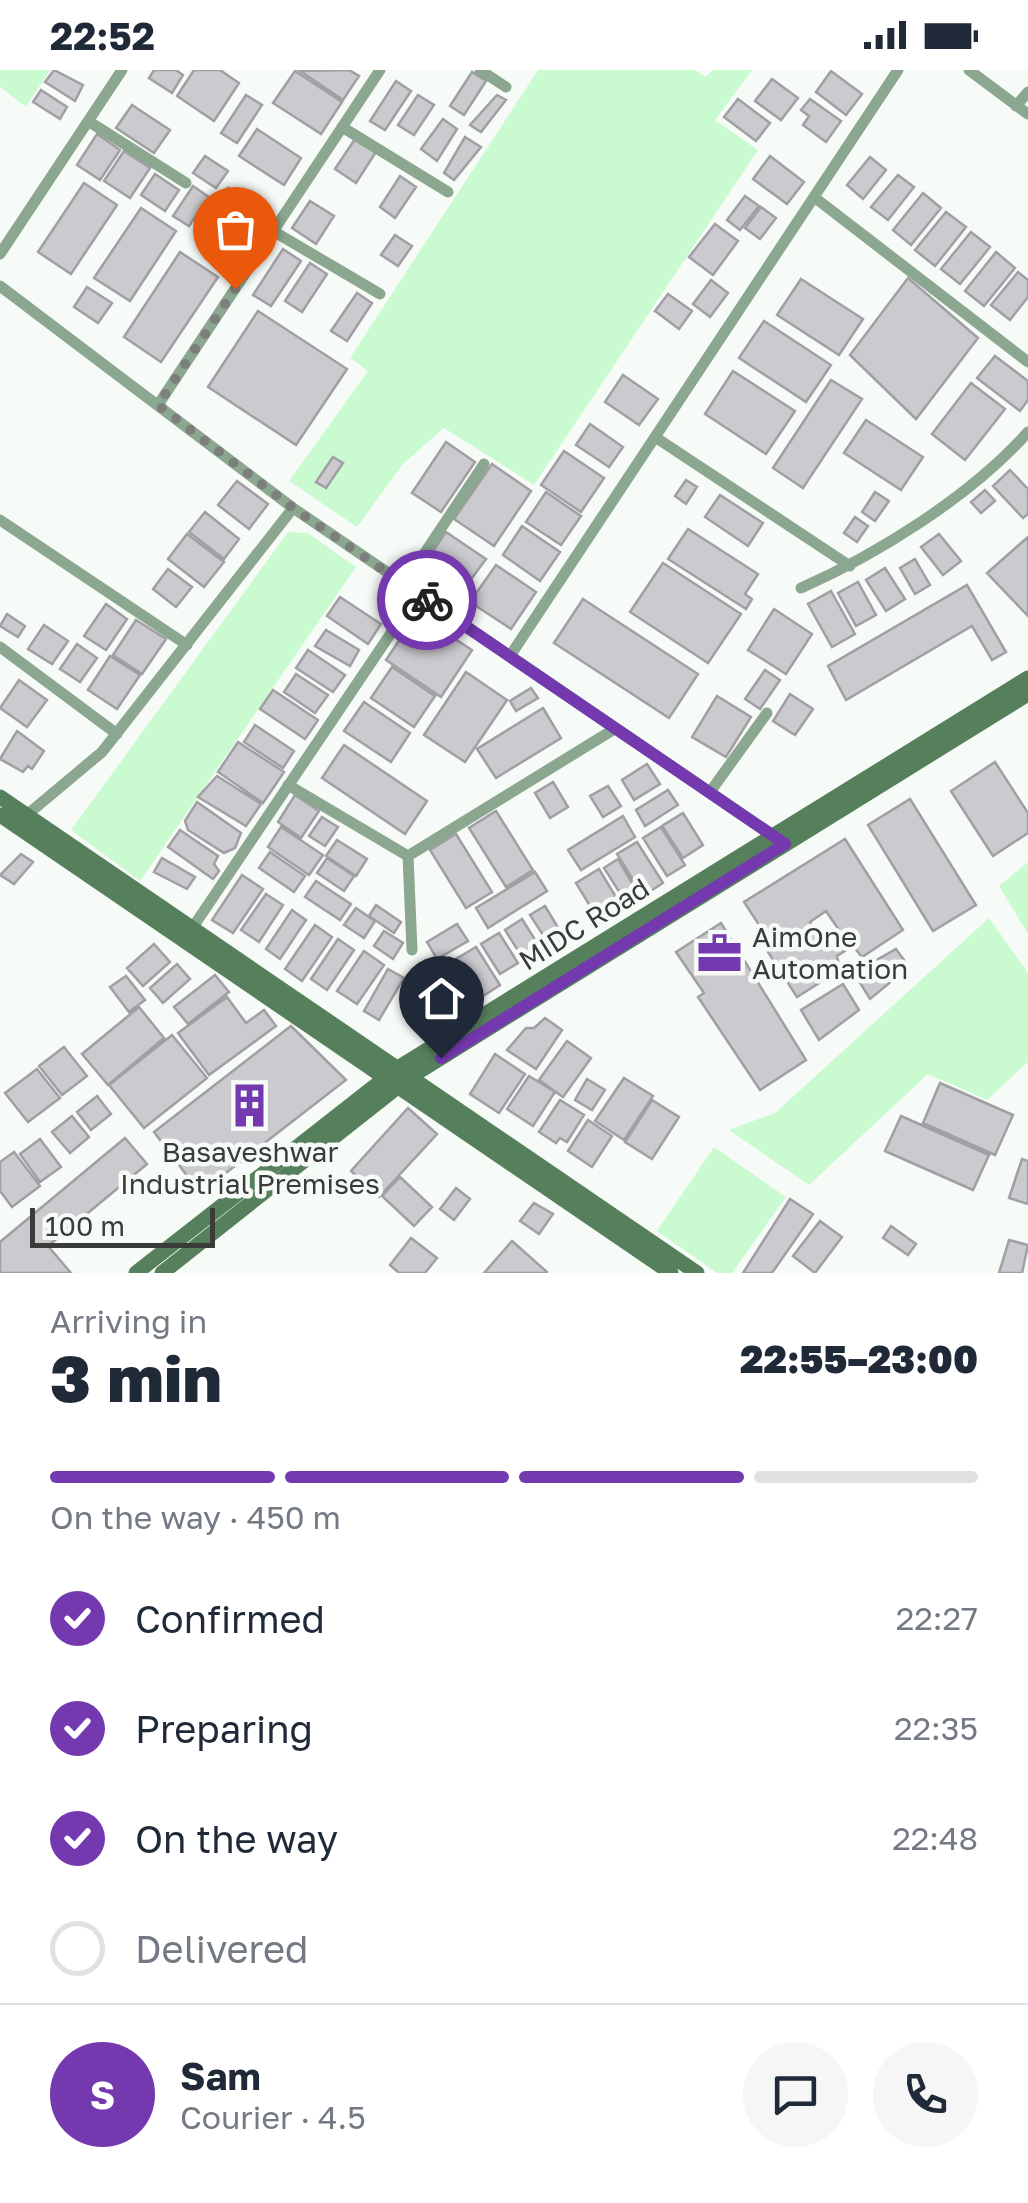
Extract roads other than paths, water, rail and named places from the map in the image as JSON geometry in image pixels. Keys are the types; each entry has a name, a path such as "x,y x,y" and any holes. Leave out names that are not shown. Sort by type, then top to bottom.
{"main road":[{"name":"MIDC Road","path":"136,1273 398,1077 779,840 1028,678"},
{"name":"MIDC Road","path":"779,840 1028,694"},
{"path":"0,797 21,820 398,1077 697,1273"},
{"path":"0,815 21,820"},
{"path":"398,1077 671,1273"},
{"name":"MIDC Road","path":"162,1273 329,1131"}],"street":[{"path":"0,254 122,70"},
{"path":"480,70 506,87"},
{"path":"510,656 898,70"},
{"path":"968,70 1028,114"},
{"path":"158,405 376,71"},
{"path":"1016,106 1028,92"},
{"path":"88,121 186,184"},
{"path":"342,127 448,192"},
{"path":"814,197 1028,362"},
{"path":"274,231 380,294"},
{"path":"0,286 293,508 779,840"},
{"path":"801,588 850,566 984,476 1028,432"},
{"path":"655,437 850,566"},
{"path":"404,584 484,464"},
{"path":"21,820 102,752 293,508"},
{"path":"0,520 187,645"},
{"path":"188,934 418,593"},
{"path":"0,647 117,734"},
{"path":"710,792 767,713"},
{"path":"408,856 616,728"},
{"path":"288,786 408,856"},
{"path":"408,856 412,950"}],"place":[{"name":"AimOne Automation","path":"719,953"},
{"name":"Basaveshwar Industrial Premises","path":"250,1106"}]}
